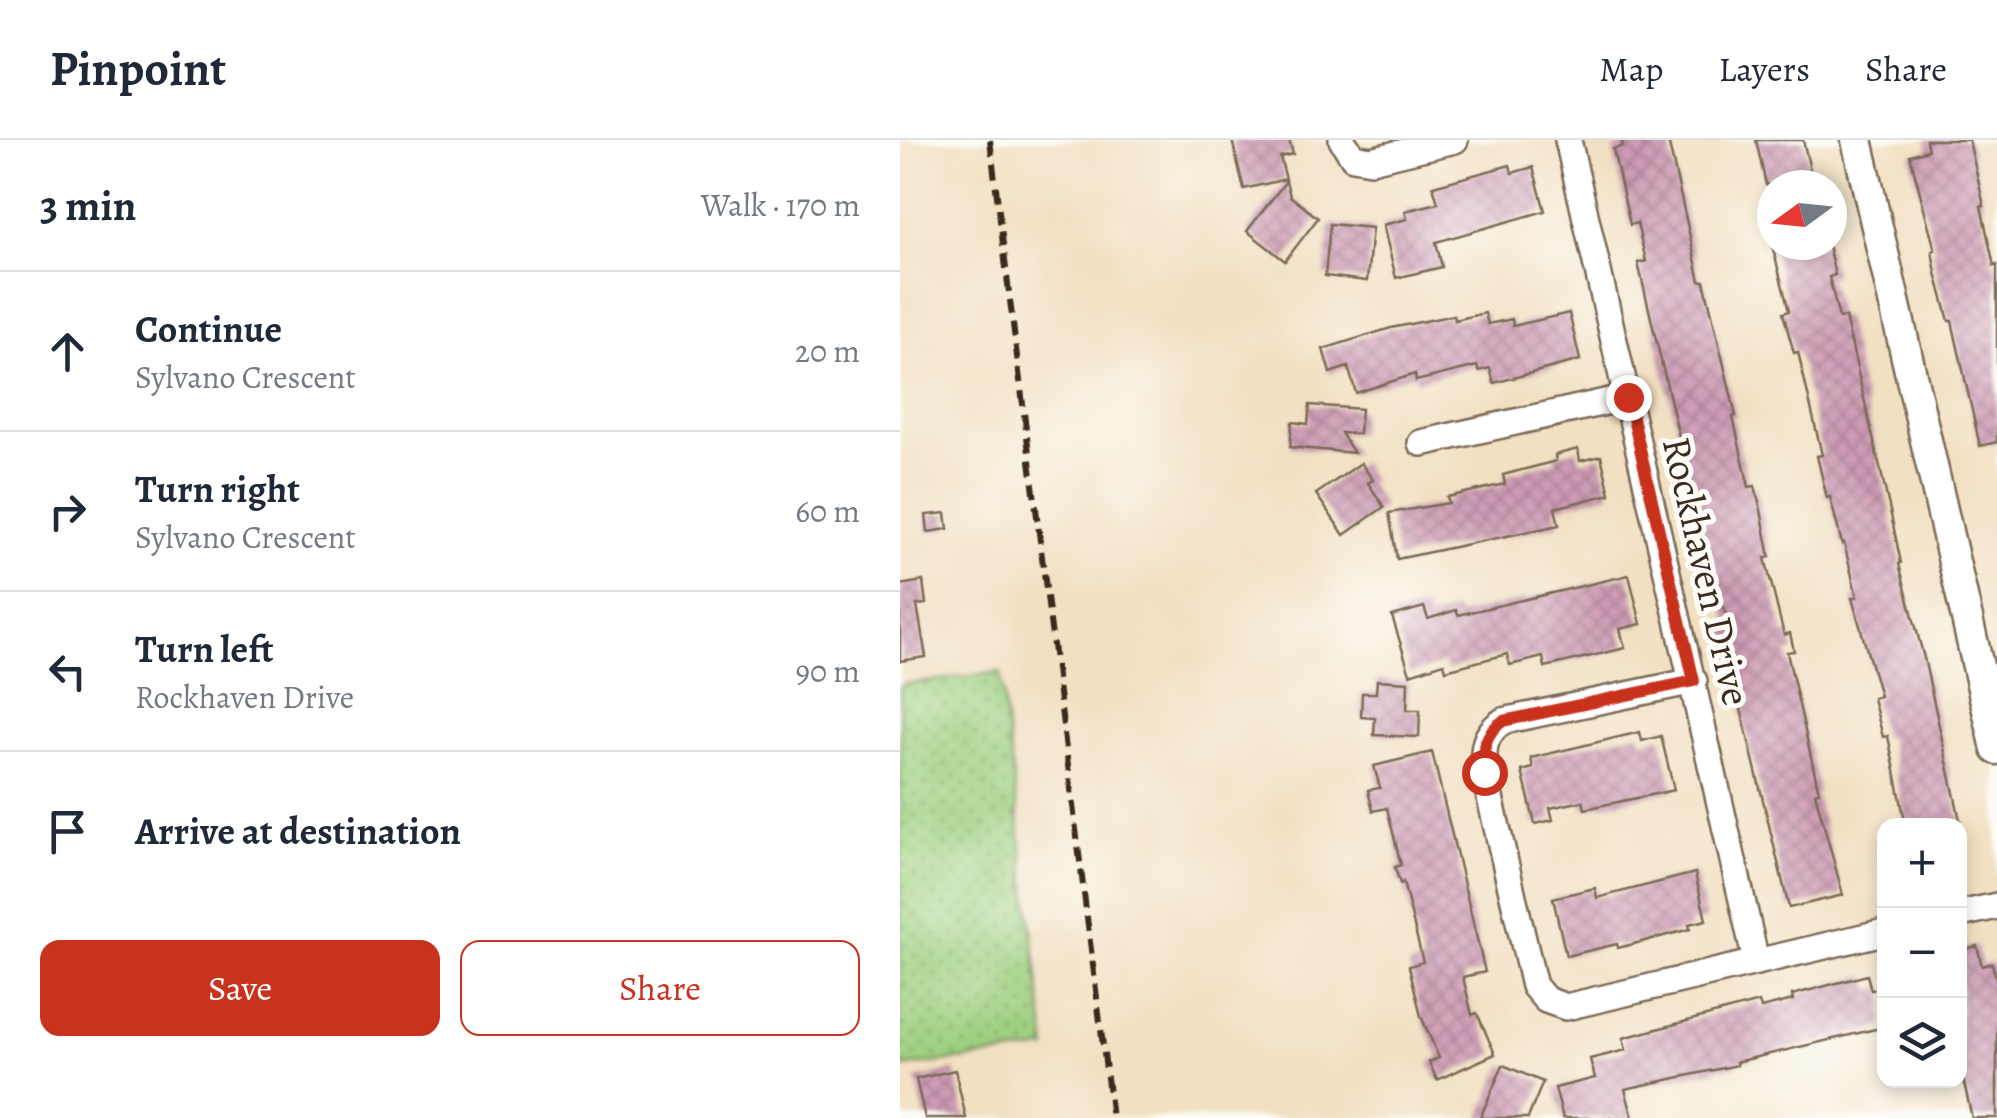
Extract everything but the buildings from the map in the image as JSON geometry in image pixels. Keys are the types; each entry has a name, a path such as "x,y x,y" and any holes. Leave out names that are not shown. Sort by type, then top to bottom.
{"street":[{"path":"1342,140 1353,157 1371,160 1455,140"},
{"name":"Rockhaven Drive","path":"1568,140 1756,961"},
{"path":"1857,140 1997,749"},
{"path":"1421,443 1628,397"},
{"path":"1694,681 1503,721 1490,730 1483,748 1491,805 1534,986 1546,1000 1566,1006 1877,934"},
{"path":"1967,912 1997,906"}],"green space":[{"path":"1000,672 1047,1049 900,1067 900,685"}],"railway":[{"path":"990,140 1112,1118"}],"route":[{"path":"1484,772 1483,748 1490,730 1503,721 1694,681 1628,397"}]}
